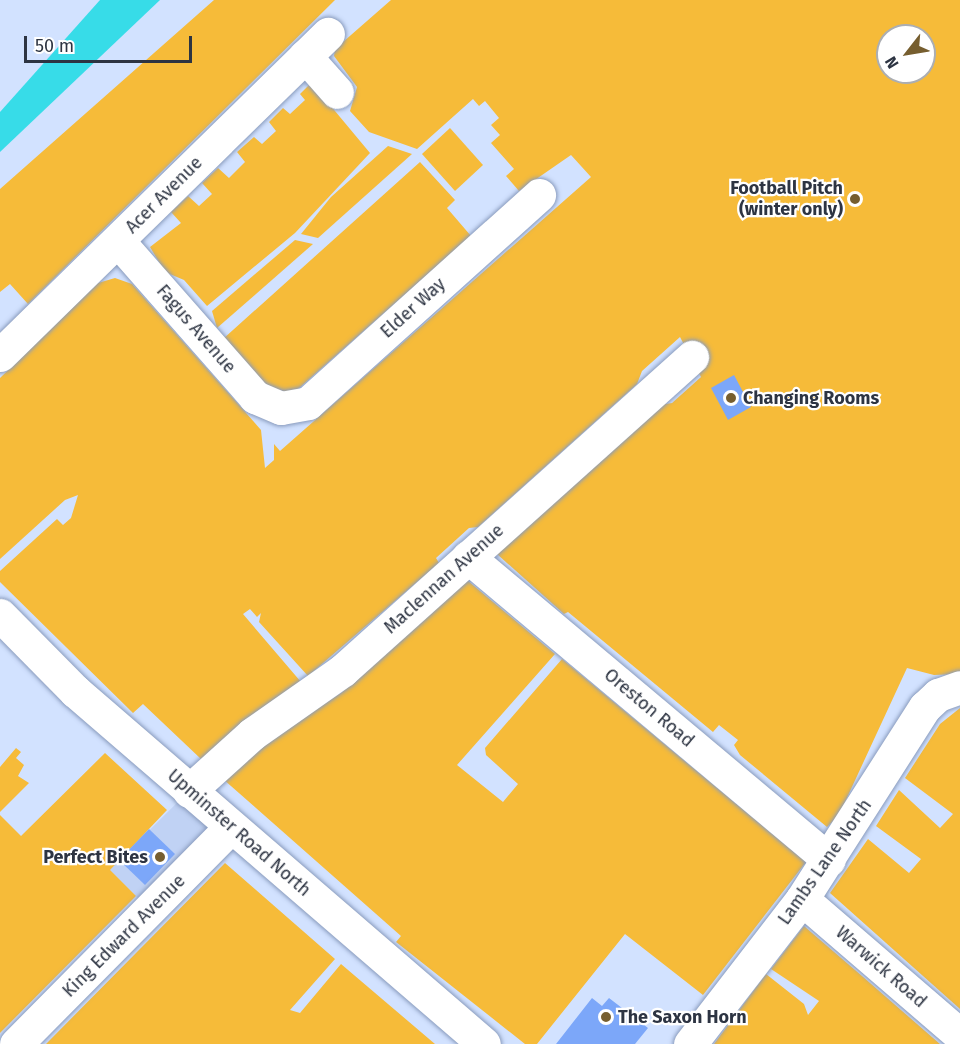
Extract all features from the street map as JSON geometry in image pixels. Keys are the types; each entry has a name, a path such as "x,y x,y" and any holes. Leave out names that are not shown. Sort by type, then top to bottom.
{"street":[{"name":"Acer Avenue","path":"0,356 328,34"},
{"path":"305,56 337,92"},
{"name":"Elder Way","path":"280,408 308,403 539,195"},
{"name":"Fagus Avenue","path":"118,240 255,397 280,408"},
{"name":"Maclennan Avenue","path":"189,791 252,734 343,670 692,357"},
{"name":"Oreston Road","path":"468,557 830,860"},
{"name":"Upminster Road North","path":"0,615 75,691 484,1044"},
{"name":"Lambs Lane North","path":"690,1044 830,860 925,707 938,695 960,687"},
{"name":"King Edward Avenue","path":"16,1044 231,827"},
{"name":"Warwick Road","path":"802,899 960,1035"}],"shaded area":[{"path":"100,0 160,0 0,152 0,112"},
{"path":"214,0 335,0 28,304 10,284 0,292 0,189"},
{"path":"391,0 960,0 960,674 934,675 907,668 839,815 827,827 740,755 734,745 738,740 719,725 713,732 568,612 564,614 497,554 659,405 672,403 701,377 680,337 642,371 637,384 478,527 469,528 436,558 439,563 308,676 259,622 261,613 257,617 250,609 243,614 301,682 201,759 143,704 133,713 0,582 0,571 57,519 63,525 71,518 78,495 65,500 0,559 0,378 98,283 115,278 132,284 261,430 265,468 274,460 274,444 280,451 591,177 571,155 519,191 506,176 514,169 491,143 500,135 491,125 499,118 485,101 479,106 473,99 417,149 369,132 350,111 357,87 334,56 335,49"},
{"path":"309,85 315,87 370,153 295,233 207,306 184,280 165,272 150,247 181,223 171,212 188,196 199,206 212,194 202,183 218,168 229,178 245,162 237,152 254,137 262,144 276,131 269,122 283,108 290,114 305,100 300,94"},
{"path":"450,128 483,165 455,191 422,154"},
{"path":"388,146 412,154 318,238 301,234 331,197"},
{"path":"420,162 455,200 447,208 471,236 298,389 287,392 267,387 223,339"},
{"path":"295,240 313,244 217,328 212,311"},
{"path":"467,580 555,654 457,765 503,802 518,784 486,755 485,748 562,659 806,862 703,995 625,934 537,1044 525,1044 396,942 401,936 223,779 273,736 341,693"},
{"path":"960,708 960,1009 830,893 868,839 909,873 921,859 876,826 899,790 940,828 953,814 905,778 940,724"},
{"path":"16,748 21,752 16,758 24,765 18,776 29,783 0,812 0,767"},
{"path":"105,753 167,810 110,870 136,896 0,1033 0,815 21,836"},
{"path":"189,791 231,827 149,909 109,870"},
{"path":"225,863 335,959 290,1010 300,1013 341,964 435,1044 46,1044"},
{"path":"804,926 940,1044 714,1044 766,974 804,1004 808,1015 819,1001 771,969"}],"building":[{"name":"Changing Rooms","path":"734,375 751,407 728,420 711,388"},
{"path":"149,829 175,854 145,885 119,860"},
{"name":"The Saxon Horn","path":"592,998 602,1006 609,998 648,1028 635,1044 556,1044"}],"place":[{"name":"Football Pitch (winter only)","path":"855,199"},
{"name":"Changing Rooms","path":"731,398"},
{"name":"Perfect Bites","path":"160,857"},
{"name":"The Saxon Horn","path":"606,1017"}]}
